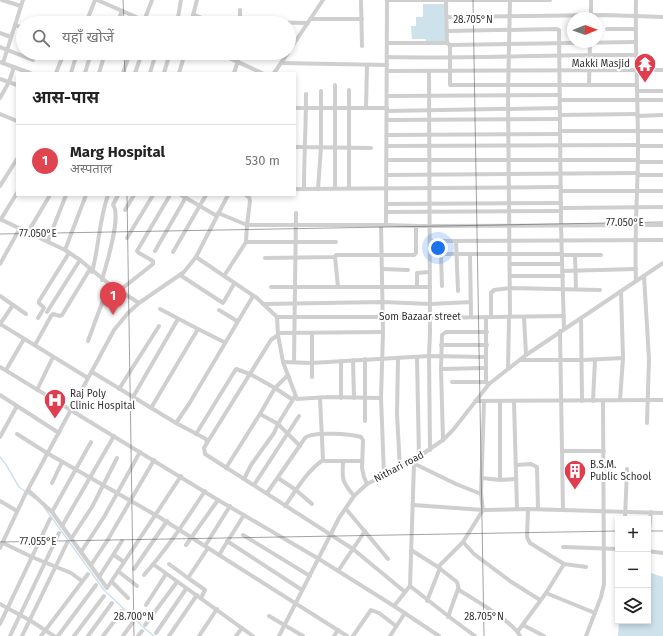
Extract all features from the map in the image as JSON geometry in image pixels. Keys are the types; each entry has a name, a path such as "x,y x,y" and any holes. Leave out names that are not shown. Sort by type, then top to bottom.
{"street":[{"path":"2,0 21,6"},
{"path":"18,16 23,0"},
{"path":"89,16 96,0 132,16"},
{"path":"144,16 152,0"},
{"path":"178,16 181,0"},
{"path":"193,16 197,0"},
{"path":"296,41 323,0"},
{"path":"362,0 362,46"},
{"path":"386,225 387,0 550,0"},
{"path":"508,369 510,317 510,160 508,96 510,0"},
{"path":"591,0 591,12"},
{"path":"636,0 638,131 636,281"},
{"path":"446,1 451,86 637,85"},
{"path":"240,10 240,16"},
{"path":"120,16 122,11"},
{"path":"447,17 567,17"},
{"path":"603,17 663,17"},
{"path":"296,21 362,19"},
{"path":"16,22 2,63 27,72"},
{"path":"447,31 557,29 560,32 560,159 564,316 560,360 563,510"},
{"path":"607,29 636,29"},
{"path":"0,32 11,37"},
{"path":"603,42 636,42"},
{"path":"387,43 567,43"},
{"path":"0,47 16,53"},
{"path":"589,85 590,48"},
{"path":"387,57 450,58 636,55"},
{"path":"56,72 61,60"},
{"path":"71,72 75,60"},
{"path":"85,72 89,60"},
{"path":"99,72 103,60"},
{"path":"123,72 128,60"},
{"path":"135,72 140,60"},
{"path":"150,72 154,60"},
{"path":"164,72 168,60"},
{"path":"179,72 183,60"},
{"path":"275,72 283,60"},
{"path":"234,72 238,61 260,72"},
{"path":"281,63 387,65"},
{"path":"366,108 367,65"},
{"path":"0,98 9,82 14,67"},
{"path":"387,72 663,70"},
{"path":"429,72 430,450"},
{"path":"0,79 16,85"},
{"path":"335,188 336,85"},
{"path":"349,90 349,188"},
{"path":"318,189 321,147 321,91"},
{"path":"637,91 663,91"},
{"path":"304,189 306,94"},
{"path":"387,96 508,96 637,101 663,100"},
{"path":"296,108 560,108"},
{"path":"0,114 16,121"},
{"path":"387,120 509,119 663,115"},
{"path":"387,135 663,131"},
{"path":"387,146 663,146"},
{"path":"296,147 371,148"},
{"path":"387,160 560,159 663,162"},
{"path":"0,186 16,162"},
{"path":"387,175 663,175"},
{"path":"296,189 510,188 663,191"},
{"path":"16,195 1,219 65,250 80,260 102,280 139,303"},
{"path":"28,232 49,196"},
{"path":"48,242 66,196"},
{"path":"65,250 86,196"},
{"path":"34,345 51,316 53,314 60,316 62,315 91,271 98,251 104,206 108,196"},
{"path":"102,280 114,238 116,210 113,205 118,196"},
{"path":"125,210 133,196"},
{"path":"127,238 152,196"},
{"path":"119,291 153,264 153,261 137,251 169,196"},
{"path":"155,251 183,196 200,206 247,225 663,225"},
{"path":"173,252 205,196"},
{"path":"0,548 47,453 117,326 139,303 184,272 196,257 227,196"},
{"path":"224,276 246,242 250,201 248,196"},
{"path":"387,204 510,203 561,207 663,207"},
{"path":"386,212 510,211 561,207"},
{"path":"294,362 294,242 296,213"},
{"path":"381,225 383,287 381,398 384,475"},
{"path":"265,258 336,258 336,255 415,254 416,226"},
{"path":"0,264 20,228"},
{"path":"430,241 510,242 663,240"},
{"path":"456,241 458,291"},
{"path":"246,242 336,242"},
{"path":"38,318 44,308 39,301 69,253"},
{"path":"442,286 442,255 444,254 602,255"},
{"path":"470,255 471,318"},
{"path":"575,255 576,289"},
{"path":"196,257 264,304 277,317 278,334 283,362 294,398 274,433 251,465 244,479"},
{"path":"336,258 338,287"},
{"path":"47,312 80,260"},
{"name":"Nithari road","path":"279,636 339,518 354,496 367,484 413,463 443,440 453,430 487,383 562,330 663,263"},
{"path":"510,264 562,264"},
{"path":"382,269 408,270"},
{"path":"562,270 636,269"},
{"path":"417,287 417,273 430,272"},
{"path":"180,275 223,303 234,284"},
{"path":"510,276 563,276"},
{"path":"644,276 649,359 647,423"},
{"path":"88,341 109,284"},
{"path":"271,287 430,287"},
{"path":"452,382 487,383 486,332 492,292 494,290 510,288 600,290"},
{"path":"620,400 623,358 621,291"},
{"path":"0,296 26,314"},
{"path":"176,423 189,404 224,342 253,296"},
{"path":"264,304 383,302 430,304 471,302"},
{"path":"13,304 0,324 88,378"},
{"path":"160,309 224,342"},
{"path":"219,310 238,321"},
{"name":"Som Bazaar street","path":"277,317 471,318 564,316"},
{"path":"524,317 526,355"},
{"path":"581,318 582,401"},
{"path":"133,397 178,319"},
{"path":"119,389 159,326"},
{"path":"151,408 198,329"},
{"path":"383,332 294,332 278,334 271,340 204,448 205,454 353,549 405,592"},
{"path":"443,440 441,369 442,335 446,332 486,332"},
{"path":"312,333 312,377"},
{"path":"6,370 24,339"},
{"path":"442,345 487,345"},
{"path":"283,362 311,363 417,358 429,356 486,357"},
{"path":"37,390 53,357"},
{"path":"398,358 397,414 400,468"},
{"path":"417,358 419,457"},
{"path":"519,360 595,360 623,358"},
{"path":"353,360 354,398"},
{"path":"365,360 365,421"},
{"path":"593,401 595,360"},
{"path":"341,398 342,361"},
{"path":"0,367 181,476 218,500 319,559 439,636"},
{"path":"441,369 486,368"},
{"path":"196,434 234,370 237,369 250,374 300,400 320,398 381,398"},
{"path":"92,372 176,423 206,439 207,443"},
{"path":"226,468 276,388 288,376"},
{"path":"0,395 59,433"},
{"path":"320,398 323,460"},
{"path":"586,636 603,591 603,400"},
{"path":"475,401 514,402 663,400"},
{"path":"427,600 439,568 463,542 482,510 481,494 484,402"},
{"path":"500,402 500,480"},
{"path":"514,402 517,509"},
{"path":"0,437 17,406"},
{"path":"260,414 278,424 300,446"},
{"path":"254,485 299,416"},
{"path":"17,434 62,462 118,492 167,521 347,636"},
{"path":"267,493 307,436 322,434 361,437 363,440 363,474 367,484"},
{"path":"62,526 114,436"},
{"path":"52,512 92,442"},
{"path":"563,451 604,452"},
{"path":"81,552 104,517 140,452"},
{"path":"71,539 89,512 117,458"},
{"path":"91,565 154,460"},
{"path":"323,460 343,462 362,460"},
{"path":"285,506 313,468 323,460"},
{"path":"52,483 62,462"},
{"path":"343,462 342,479 345,486 354,496"},
{"path":"394,606 410,586 413,463 456,484 481,494"},
{"path":"516,465 531,464 537,467 538,509"},
{"path":"625,516 627,469"},
{"path":"27,492 52,512 107,588 181,476"},
{"path":"278,478 296,490 312,504"},
{"path":"482,478 500,480 516,479"},
{"path":"144,575 180,530 205,491"},
{"path":"186,544 192,538 218,500"},
{"path":"0,501 17,511"},
{"path":"413,505 482,510 538,509 663,512"},
{"path":"188,578 230,506"},
{"path":"346,509 388,558"},
{"path":"528,509 528,537 530,543 564,564 586,567"},
{"path":"650,512 650,516"},
{"path":"219,555 244,515"},
{"path":"0,624 50,519"},
{"path":"134,569 167,521"},
{"path":"338,571 365,531"},
{"path":"10,636 59,534"},
{"path":"243,535 310,576"},
{"path":"99,577 122,541"},
{"path":"227,541 302,590"},
{"path":"463,542 474,554 510,581 540,600"},
{"path":"3,543 71,573 82,581"},
{"path":"22,636 67,543"},
{"path":"563,547 603,547 615,549"},
{"path":"411,550 439,568 457,582 458,589 448,617"},
{"path":"651,551 663,553"},
{"path":"114,555 124,562"},
{"path":"154,564 186,589 217,609 253,636"},
{"path":"170,564 204,588 205,591 201,598"},
{"path":"458,589 478,601 519,634 523,625 546,593 564,564"},
{"path":"118,571 137,586"},
{"path":"41,636 88,574"},
{"path":"146,605 166,574"},
{"path":"112,582 128,598"},
{"path":"145,625 177,582"},
{"path":"58,636 96,585"},
{"path":"410,586 448,617 475,636"},
{"path":"156,633 186,589"},
{"path":"546,593 595,613"},
{"path":"169,636 197,595"},
{"path":"74,636 104,596"},
{"path":"88,636 112,603"},
{"path":"0,604 30,620 54,636"},
{"path":"199,636 217,609"},
{"path":"353,636 371,610 379,613 396,626"},
{"path":"103,636 122,611"},
{"path":"390,636 405,613"},
{"path":"269,616 303,636"},
{"path":"123,636 133,622"},
{"path":"523,625 544,636"},
{"path":"236,636 242,628"},
{"path":"334,636 338,630"},
{"path":"138,636 142,631"}],"water":[{"path":"423,4 446,4 447,42 426,42 426,39 412,39 411,26 416,26 416,17 423,17"},
{"path":"651,573 663,577 663,636 618,636 619,624 651,624"}],"waterway":[{"path":"0,457 19,487 34,498"},
{"path":"44,507 104,590 154,636"}],"place":[{"name":"Makki Masjid","path":"645,84"},
{"name":"Marg Hospital","path":"113,315"},
{"name":"Raj Poly Clinic Hospital","path":"55,420"},
{"name":"B.S.M. Public School","path":"575,490"}]}
